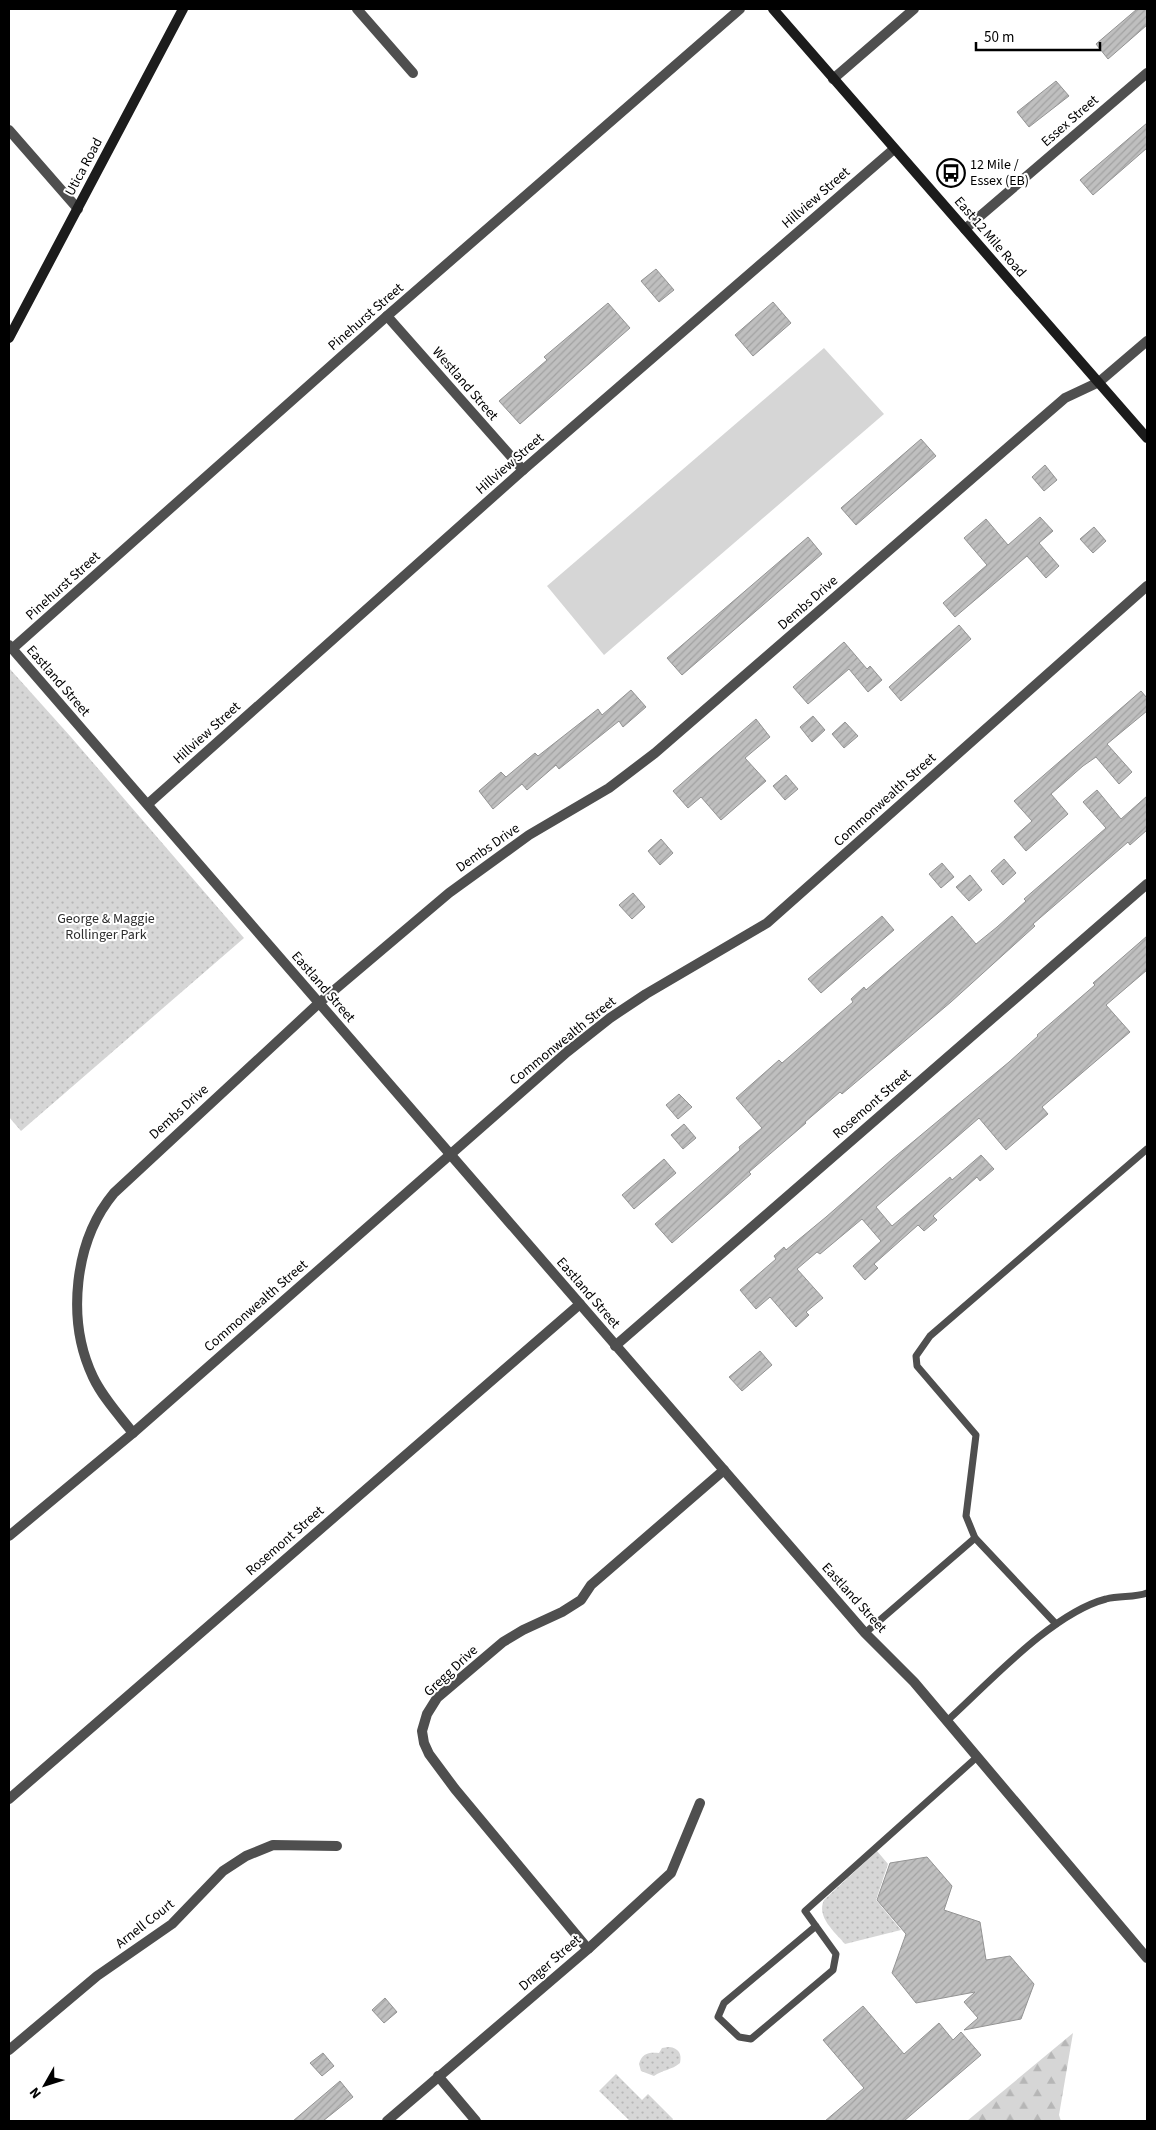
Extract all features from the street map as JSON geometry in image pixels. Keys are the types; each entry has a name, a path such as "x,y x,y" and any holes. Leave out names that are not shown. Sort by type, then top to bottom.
{"main road":[{"name":"Utica Road","path":"9,338 183,9"},
{"name":"East 12 Mile Road","path":"773,9 1147,438"}],"street":[{"path":"357,9 414,73"},
{"name":"Pinehurst Street","path":"10,647 740,9"},
{"path":"833,79 914,9"},
{"name":"Essex Street","path":"965,229 1147,73"},
{"path":"9,130 78,209"},
{"name":"Hillview Street","path":"148,804 523,470 894,149"},
{"name":"Westland Street","path":"387,316 523,470"},
{"name":"Dembs Drive","path":"133,1433 105,1398 93,1376 84,1352 80,1331 77,1293 83,1254 92,1226 102,1206 129,1177 319,1003 416,919 484,866 529,835 609,788 655,753 1065,398 1099,382 1147,340"},
{"name":"Commonwealth Street","path":"9,1536 133,1433 567,1052 610,1018 646,994 767,923 1147,586"},
{"name":"Eastland Street","path":"10,647 865,1633 914,1682 1147,1958"},
{"name":"Rosemont Street","path":"616,1346 1147,884"},
{"name":"Rosemont Street","path":"9,1798 580,1304"},
{"name":"Gregg Drive","path":"588,1948 455,1789 429,1754 424,1743 422,1731 427,1714 438,1698 503,1642 523,1630 562,1612 581,1600 591,1585 724,1470"},
{"name":"Drager Street","path":"387,2121 588,1948 671,1873 700,1803"},
{"name":"Arnell Court","path":"9,2050 97,1976 172,1924 208,1884 238,1861 273,1845 337,1846"},
{"path":"438,2076 476,2121"}],"lane":[{"path":"1056,1624 975,1538 966,1516 976,1434 917,1366 916,1356 930,1336 1147,1149"},
{"path":"865,1633 975,1538"},
{"path":"947,1721 1042,1634 1071,1614 1106,1599 1139,1596 1147,1593"},
{"path":"816,1926 724,2003 718,2017 738,2038 751,2039 833,1970 836,1954 816,1926 805,1911 977,1757"}],"green space":[{"path":"824,348 884,414 604,655 547,586"},
{"name":"George & Maggie Rollinger Park","path":"9,668 244,938 21,1131 9,1117"},
{"path":"877,1851 888,1864 876,1900 901,1930 845,1944 824,1918 822,1906 824,1900"},
{"path":"1073,2033 1059,2115 1061,2121 967,2121"},
{"path":"669,2047 679,2052 681,2057 680,2063 654,2076 641,2071 639,2064 644,2055 659,2053 662,2048"},
{"path":"616,2074 642,2100 648,2094 673,2119 672,2121 630,2121 599,2091"}],"building":[{"path":"1137,9 1147,9 1147,25 1108,59 1096,44"},
{"path":"1056,81 1069,96 1029,127 1017,112"},
{"path":"1147,123 1147,148 1093,195 1080,180"},
{"path":"656,269 674,290 659,302 641,281"},
{"path":"773,302 791,323 753,356 735,335"},
{"path":"608,303 630,328 520,424 499,401 547,360 544,357"},
{"path":"921,439 936,456 856,525 841,508"},
{"path":"1045,465 1057,480 1044,491 1032,477"},
{"path":"1040,517 1053,531 1039,543 1059,566 1046,578 1027,556 955,617 943,603 987,565 964,538 986,519 1008,545"},
{"path":"1094,527 1106,541 1093,553 1080,539"},
{"path":"808,537 822,554 682,675 667,658"},
{"path":"959,625 971,639 901,701 889,687"},
{"path":"844,642 867,669 870,666 882,680 868,692 849,669 808,704 793,687"},
{"path":"631,690 646,707 623,727 619,721 559,769 556,765 527,790 522,784 493,809 479,791 501,772 506,777 535,753 538,756 598,709 602,715"},
{"path":"1141,691 1147,698 1147,711 1107,744 1132,772 1119,784 1096,757 1083,766 1051,794 1068,814 1026,851 1014,837 1032,821 1014,801"},
{"path":"813,716 825,730 812,742 800,727"},
{"path":"756,719 770,737 745,758 766,781 721,820 701,797 688,808 673,791"},
{"path":"845,722 858,736 844,748 832,734"},
{"path":"786,775 798,789 785,800 773,786"},
{"path":"1097,790 1121,819 1147,796 1147,830 1130,845 1128,842 1033,924 1035,926 951,1002 842,1094 840,1092 805,1122 749,1172 751,1174 672,1243 655,1224 740,1150 739,1147 762,1128 736,1098 779,1060 782,1063 853,1002 851,999 864,987 866,990 952,916 976,944 997,927 1026,901 1024,899 1106,828 1083,802"},
{"path":"661,839 673,853 660,865 648,851"},
{"path":"1004,859 1016,873 1003,885 991,871"},
{"path":"942,863 954,877 941,888 929,874"},
{"path":"970,875 982,890 969,901 956,887"},
{"path":"633,893 645,907 632,919 619,905"},
{"path":"882,916 894,930 821,993 808,979"},
{"path":"1147,936 1147,970 1106,1005 1130,1032 1042,1107 1048,1114 1006,1150 979,1118 876,1207 892,1226 950,1177 952,1180 981,1155 994,1169 980,1181 977,1177 933,1216 937,1220 924,1231 918,1225 874,1264 878,1268 865,1280 853,1266 881,1241 862,1219 820,1254 817,1252 797,1269 823,1298 806,1312 809,1315 796,1327 770,1297 756,1309 740,1290 776,1259 774,1256 784,1247 786,1250 826,1217 1009,1062 1095,985 1093,983"},
{"path":"679,1094 692,1107 678,1119 666,1105"},
{"path":"684,1124 696,1138 683,1149 671,1135"},
{"path":"664,1159 676,1173 634,1209 622,1195"},
{"path":"760,1351 772,1365 742,1391 729,1377"},
{"path":"927,1857 952,1886 944,1910 980,1922 986,1960 1010,1956 1034,1984 1021,2019 964,2030 978,2018 964,2002 975,1992 916,2003 892,1973 906,1934 877,1900 890,1863"},
{"path":"385,1998 397,2012 384,2023 372,2010"},
{"path":"863,2006 904,2054 939,2023 953,2040 961,2032 981,2055 904,2121 825,2121 864,2088 823,2040"},
{"path":"323,2053 334,2066 322,2076 310,2063"},
{"path":"340,2081 353,2097 323,2121 293,2121"}],"place":[{"name":"12 Mile / Essex (EB)","path":"951,173"}]}
